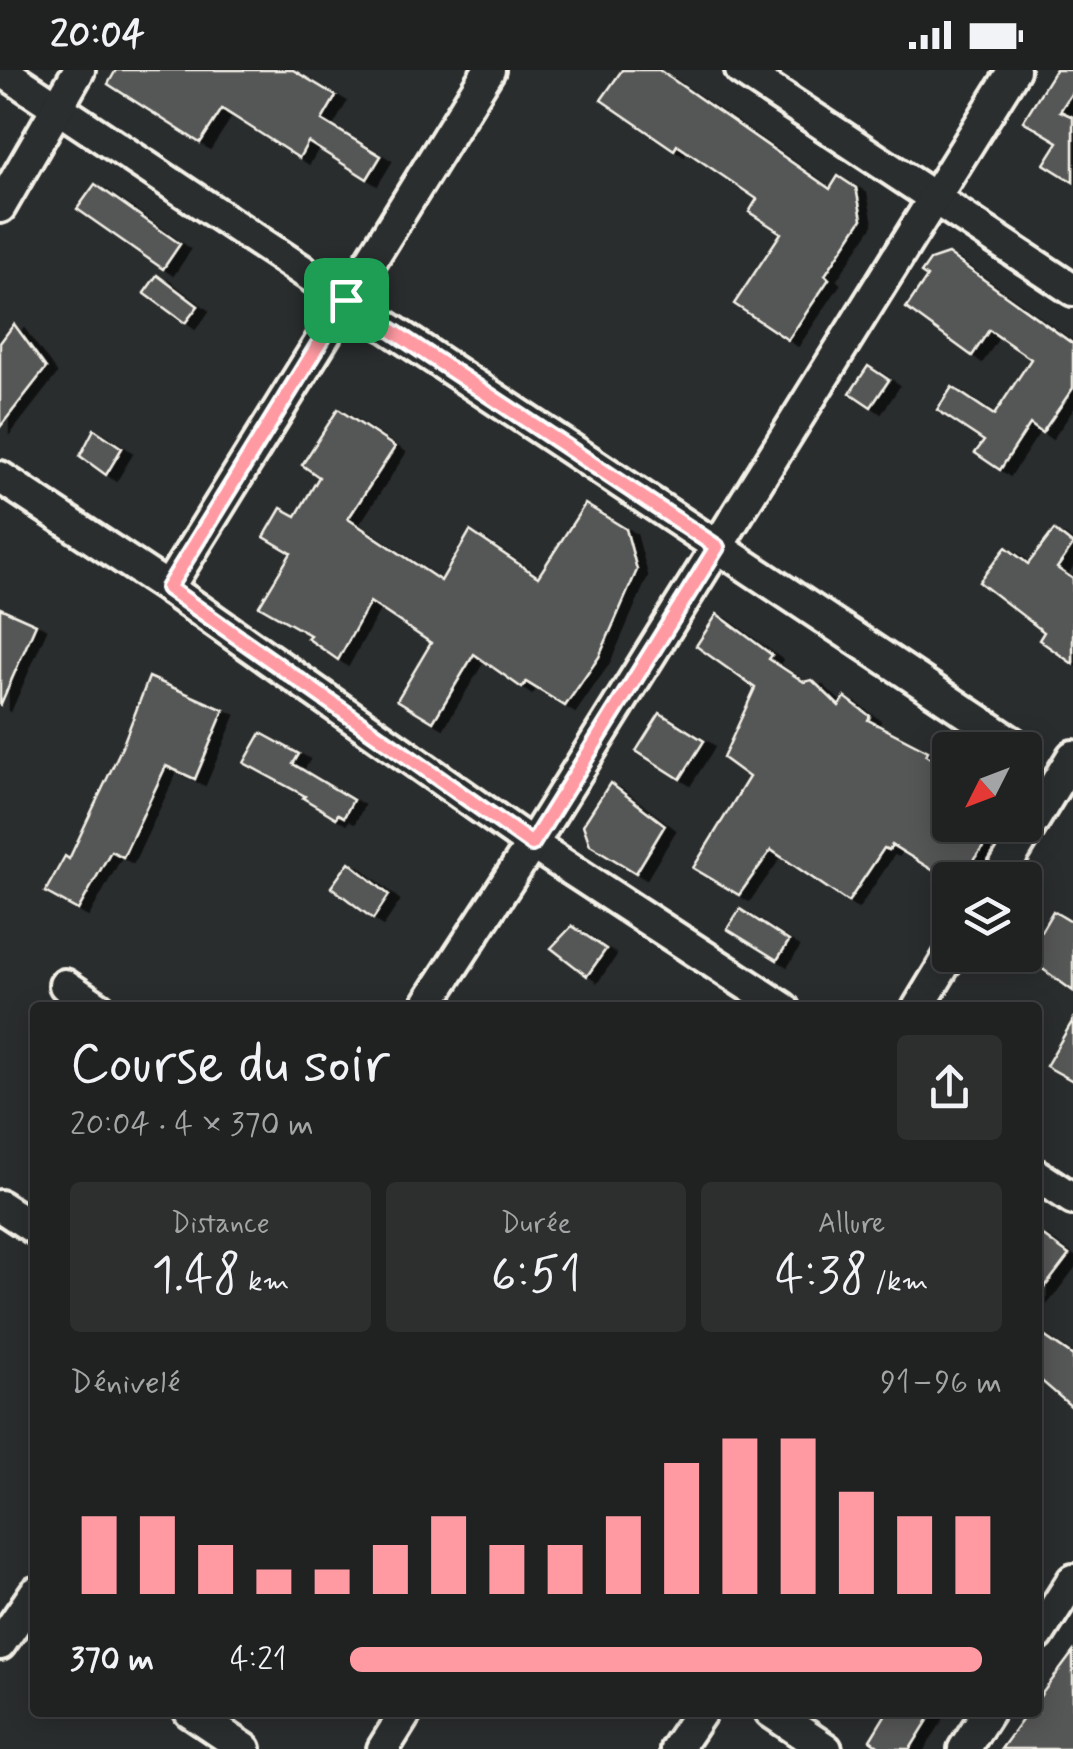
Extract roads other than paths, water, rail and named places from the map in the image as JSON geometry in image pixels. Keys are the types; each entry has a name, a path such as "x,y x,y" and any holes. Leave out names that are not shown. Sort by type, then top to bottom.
{"street":[{"path":"1,70 995,732"},
{"path":"0,207 79,70"},
{"path":"168,588 488,70"},
{"path":"741,70 1073,290"},
{"path":"429,1002 532,844 1014,70"},
{"path":"0,478 168,588 532,844 774,1002"},
{"path":"1009,862 1069,772 1042,759"},
{"path":"922,1002 940,972"},
{"path":"64,985 90,1002"},
{"path":"1042,1179 1073,1200"},
{"path":"0,1206 30,1226"},
{"path":"1042,1629 1073,1580"},
{"path":"0,1644 30,1604"},
{"path":"197,1717 245,1749"},
{"path":"383,1749 403,1717"},
{"path":"676,1749 697,1717"},
{"path":"778,1717 826,1749"},
{"path":"964,1749 985,1717"}]}
